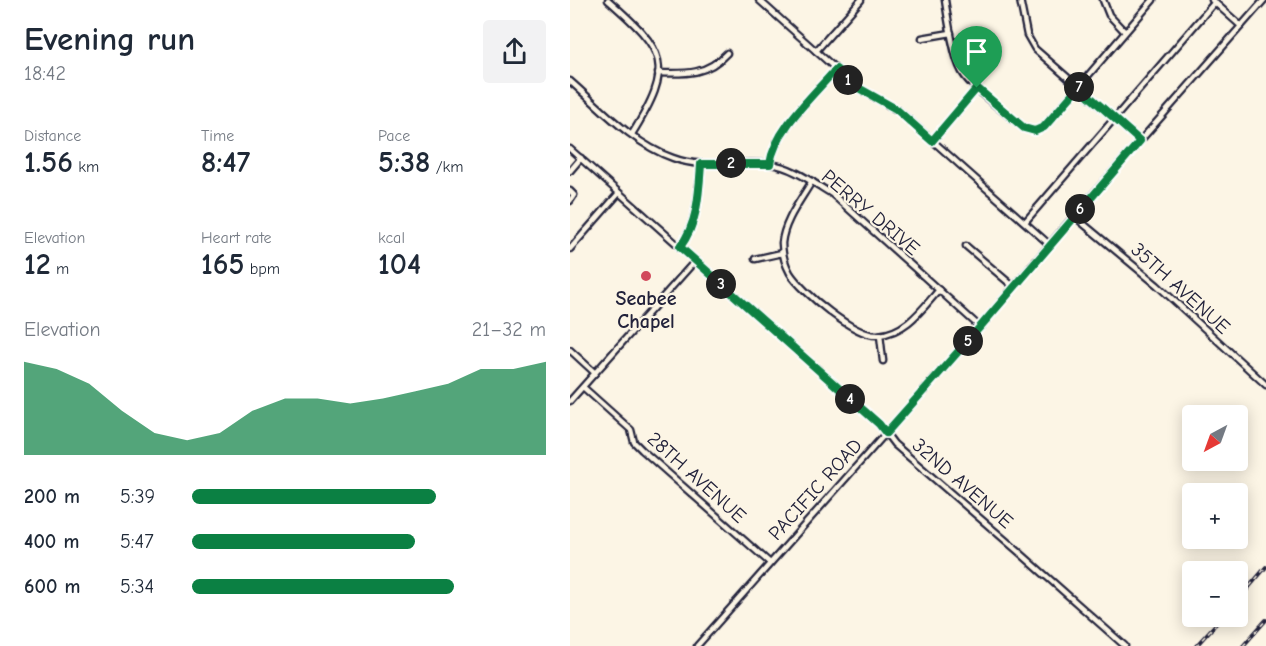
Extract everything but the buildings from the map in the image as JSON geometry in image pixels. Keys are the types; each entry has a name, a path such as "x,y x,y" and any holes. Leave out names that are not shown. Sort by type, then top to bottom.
{"street":[{"path":"608,0 645,34 654,47 659,62 651,102 632,134"},
{"path":"759,0 855,86 896,109 1050,245"},
{"path":"816,51 861,0"},
{"path":"945,0 962,73 1024,128 1032,131 1044,127 1153,0"},
{"path":"1020,0 1027,35 1040,54 1140,141"},
{"path":"1103,0 1109,15 1125,32"},
{"name":"PACIFIC ROAD","path":"697,646 980,327 1074,216 1264,0"},
{"path":"1024,222 1213,1 1241,26"},
{"path":"922,38 951,33"},
{"path":"658,74 688,74 702,71 715,64 727,53"},
{"path":"770,164 772,149 782,132 836,69"},
{"name":"PERRY DRIVE","path":"570,81 632,134 672,158 701,164 770,164 794,171 812,181 832,194 980,327"},
{"path":"932,141 977,88"},
{"name":"32ND AVENUE","path":"570,149 879,424 894,444 1125,646"},
{"path":"570,171 581,158"},
{"path":"680,247 690,230 694,217 701,164"},
{"path":"812,181 786,228 782,253 787,268 794,278 830,312 855,330 880,335 897,330 909,323 939,290"},
{"path":"570,190 574,195 570,201"},
{"path":"570,249 619,193"},
{"name":"35TH AVENUE","path":"1074,216 1157,285 1266,385"},
{"path":"966,246 1014,287"},
{"path":"756,259 782,253"},
{"path":"570,401 695,261"},
{"path":"880,335 883,361"},
{"path":"570,350 596,372"},
{"name":"28TH AVENUE","path":"583,387 631,430 634,442 642,450 770,563"}],"railway":[{"path":"1248,588 1266,567"},
{"path":"1243,646 1266,620"},
{"path":"1196,646 1213,627"}],"place":[{"name":"Seabee Chapel","path":"646,276"}],"route":[{"path":"836,69 855,86 896,109 932,141 977,88 1024,128 1035,131 1044,127 1079,87 1140,141 886,433 879,424 680,247 690,230 694,217 701,164 770,164 772,149 782,132 836,69"}]}
